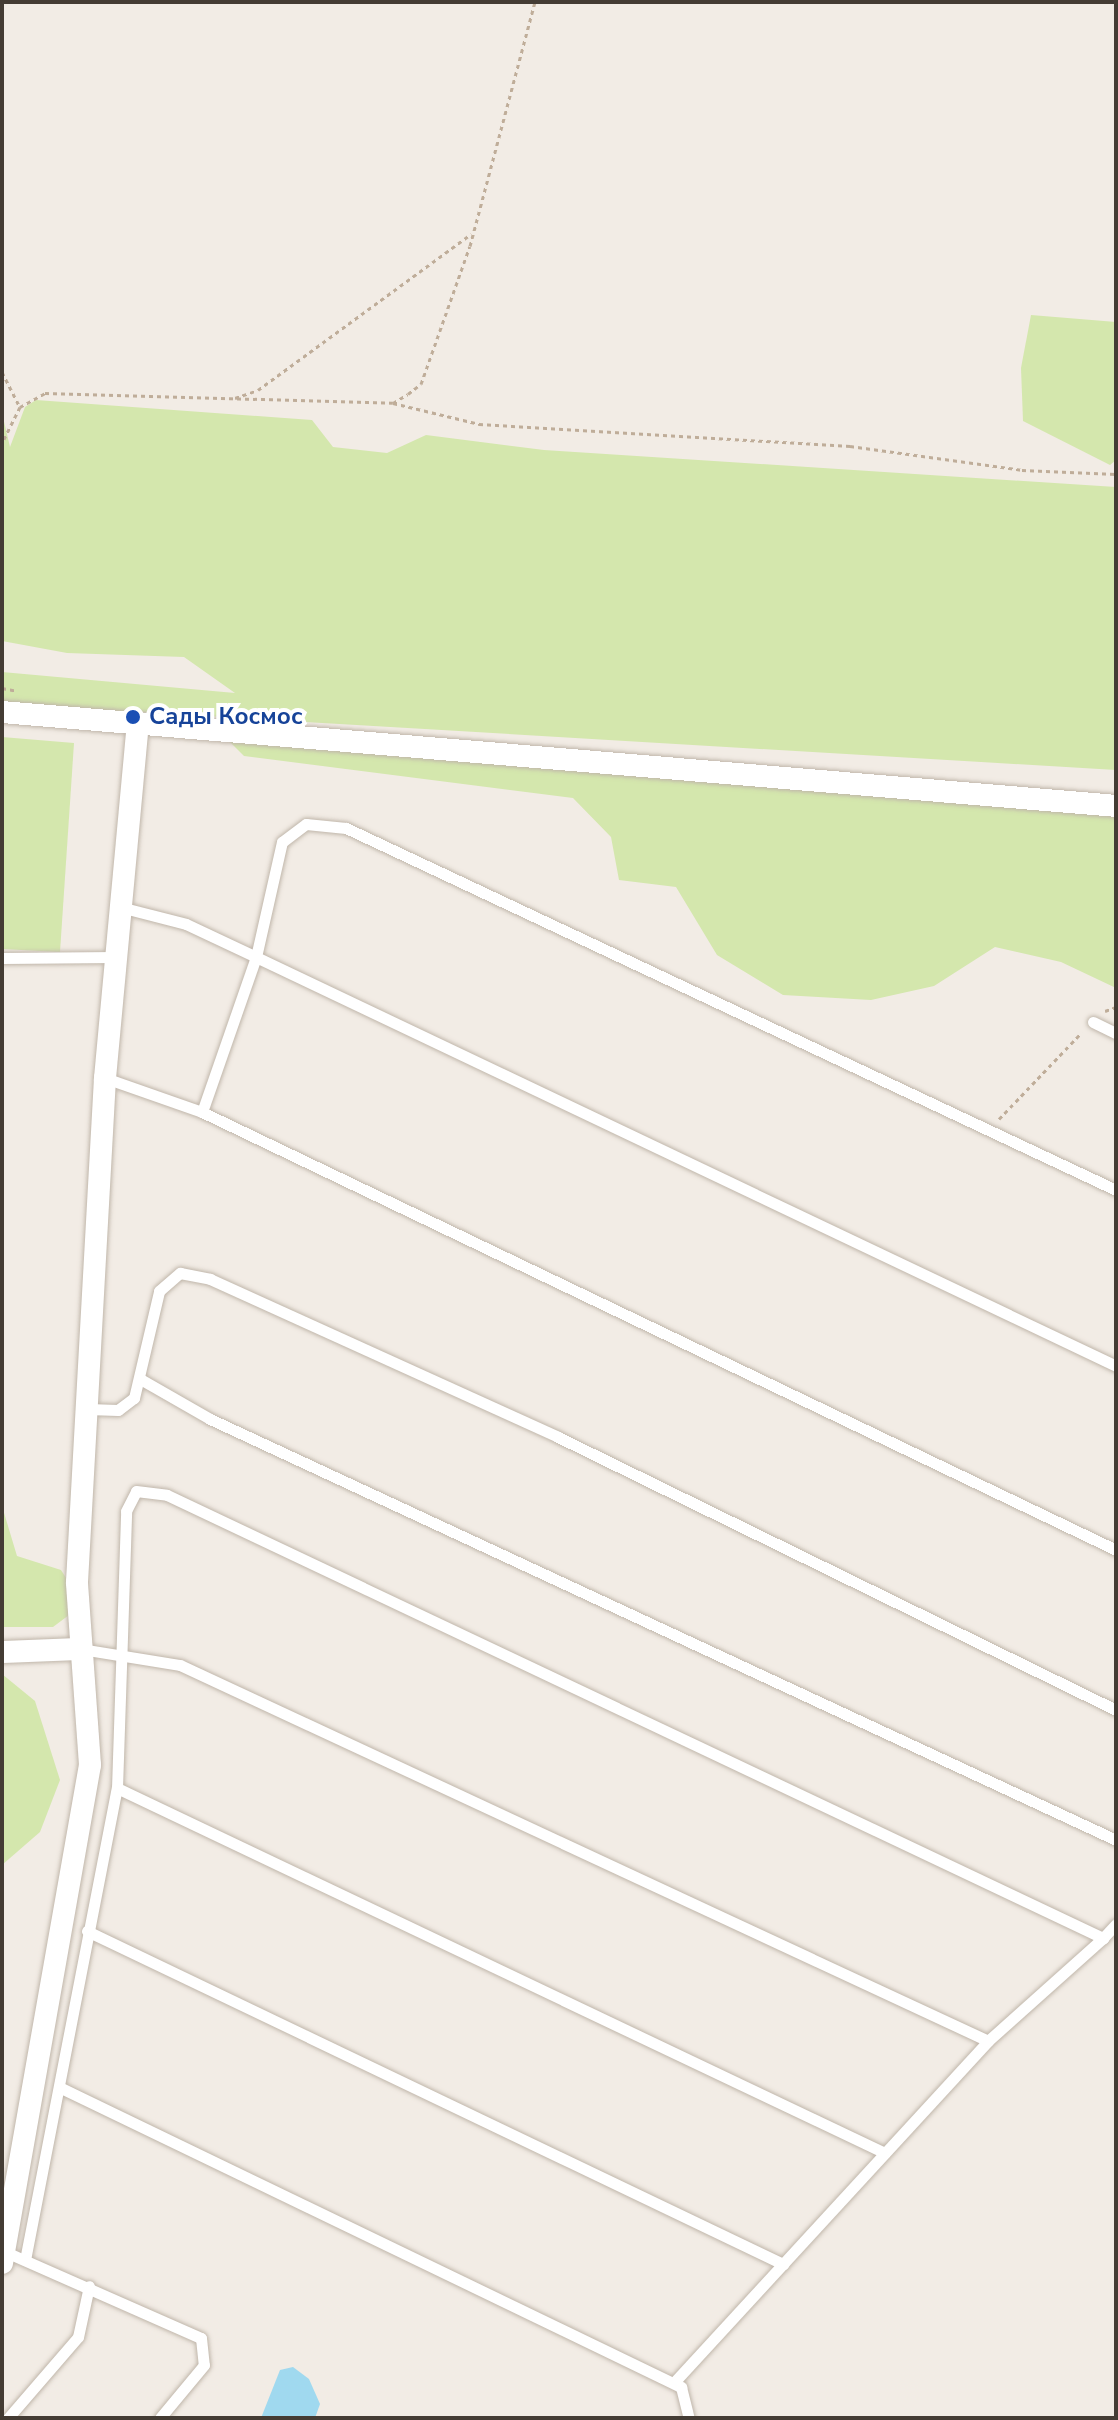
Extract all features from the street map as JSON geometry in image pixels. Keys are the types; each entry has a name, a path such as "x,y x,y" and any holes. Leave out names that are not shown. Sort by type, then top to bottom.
{"street":[{"path":"2,712 1116,806"},
{"path":"11,2259 90,1765 80,1649 87,1409 105,1078 138,724"},
{"path":"2,1652 80,1649"}],"lane":[{"path":"202,1112 256,957 282,842 306,824 346,828 1116,1190"},
{"path":"120,907 186,924 1116,1366"},
{"path":"2,958 116,957"},
{"path":"1093,1022 1116,1033"},
{"path":"105,1078 202,1112 1116,1550"},
{"path":"87,1409 118,1410 142,1380 159,1291 180,1273 210,1279 558,1437 1116,1710"},
{"path":"142,1380 224,1425 1116,1840"},
{"path":"160,2418 204,2365 201,2338 89,2286 11,2259 59,2087 117,1788 126,1511 136,1491 167,1495 1103,1938"},
{"path":"80,1649 123,1659 180,1665 988,2041"},
{"path":"117,1788 885,2153"},
{"path":"674,2383 988,2041 1116,1924"},
{"path":"87,1931 783,2264"},
{"path":"59,2087 674,2383 689,2418"},
{"path":"8,2418 78,2337 89,2286"}],"path":[{"path":"393,403 421,384 472,233 535,2"},
{"path":"232,400 258,390 472,233"},
{"path":"2,372 20,407"},
{"path":"2,443 20,407 45,393 393,403 479,424 850,446 1022,470 1116,474"},
{"path":"992,1131 1093,1022 1116,1007"}],"green space":[{"path":"1031,315 1116,322 1116,460 1110,465 1023,421 1021,368"},
{"path":"36,400 312,420 333,447 387,453 426,435 544,450 1116,487 1116,770 2,704 2,672 235,693 184,657 67,653 2,641 2,413 10,447 25,407"},
{"path":"222,734 1116,808 1116,988 1061,962 995,947 934,986 871,1000 783,995 717,955 676,887 619,880 611,837 573,798 244,756"},
{"path":"2,737 74,743 60,952 2,949"},
{"path":"2,1506 17,1556 61,1570 70,1584 69,1615 53,1627 2,1627"},
{"path":"2,1674 35,1701 60,1780 40,1832 2,1865"}],"water":[{"path":"293,2367 309,2379 320,2404 315,2418 261,2418 280,2370"}],"place":[{"name":"Сады Космос","path":"133,717"}]}
